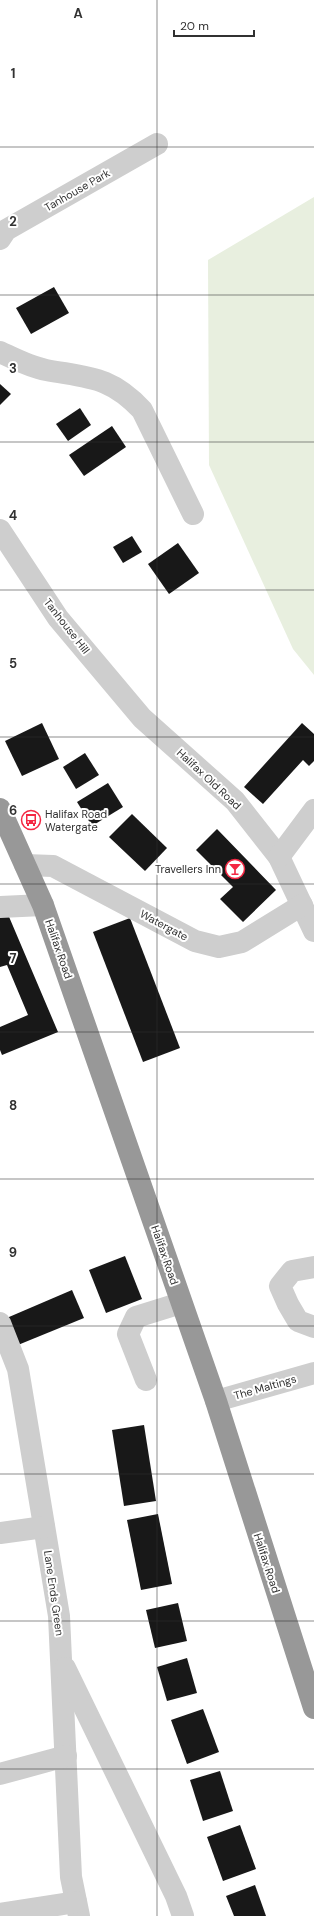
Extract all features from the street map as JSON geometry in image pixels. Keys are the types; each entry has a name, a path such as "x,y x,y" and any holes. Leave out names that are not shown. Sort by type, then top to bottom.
{"highway":[{"name":"Halifax Road","path":"0,809 43,905 216,1401 314,1708"}],"street":[{"name":"Tanhouse Park","path":"0,239 6,230 157,144"},
{"path":"0,352 20,362 45,370 70,373 114,386 130,398 142,410 193,514"},
{"name":"Tanhouse Hill","path":"0,530 58,618 142,718"},
{"name":"Halifax Old Road","path":"142,718 235,801 279,857 314,931"},
{"path":"279,857 314,810"},
{"name":"Watergate","path":"25,865 53,866 195,941 219,947 242,942 302,905"},
{"path":"0,907 43,905"},
{"path":"314,1266 292,1271 280,1286 298,1321 314,1327"},
{"path":"146,1380 128,1334 136,1318 181,1303"},
{"name":"Lane Ends Green","path":"0,1323 18,1369 59,1616 71,1877 77,1909"},
{"name":"The Maltings","path":"216,1401 314,1373"},
{"path":"0,1533 44,1526"},
{"path":"61,1660 176,1896 183,1916"},
{"path":"0,1774 66,1756"},
{"path":"0,1914 77,1909"}],"green space":[{"path":"314,197 314,675 293,649 209,465 208,260"}],"building":[{"path":"54,287 69,313 31,334 16,308"},
{"path":"0,384 11,394 0,405"},
{"path":"80,408 91,425 68,441 56,424"},
{"path":"112,426 126,447 84,476 69,455"},
{"path":"132,536 142,552 123,563 113,547"},
{"path":"178,543 199,573 169,594 148,564"},
{"path":"42,723 59,759 22,776 5,741"},
{"path":"302,723 314,734 314,761 309,766 303,760 263,804 244,787"},
{"path":"85,753 99,775 76,789 63,767"},
{"path":"108,783 123,807 92,826 77,802"},
{"path":"132,814 167,848 145,871 109,837"},
{"name":"Travellers Inn","path":"217,829 276,890 243,922 220,899 233,887 196,850"},
{"path":"7,912 58,1032 2,1055 0,1050 0,1027 28,1015 7,965 0,967 0,915"},
{"path":"130,918 180,1048 143,1062 93,932"},
{"path":"125,1256 142,1299 106,1313 89,1270"},
{"path":"72,1290 84,1318 13,1347 2,1320"},
{"path":"144,1425 156,1501 124,1506 112,1430"},
{"path":"158,1514 172,1584 141,1590 127,1520"},
{"path":"178,1603 187,1641 155,1648 146,1610"},
{"path":"187,1658 197,1693 167,1701 157,1667"},
{"path":"203,1709 219,1752 187,1764 171,1720"},
{"path":"220,1771 233,1811 203,1821 190,1780"},
{"path":"240,1825 256,1869 223,1881 207,1837"},
{"path":"255,1885 266,1916 234,1916 226,1896"}],"place":[{"name":"Halifax Road Watergate","path":"31,820"},
{"name":"Travellers Inn","path":"235,869"}]}
